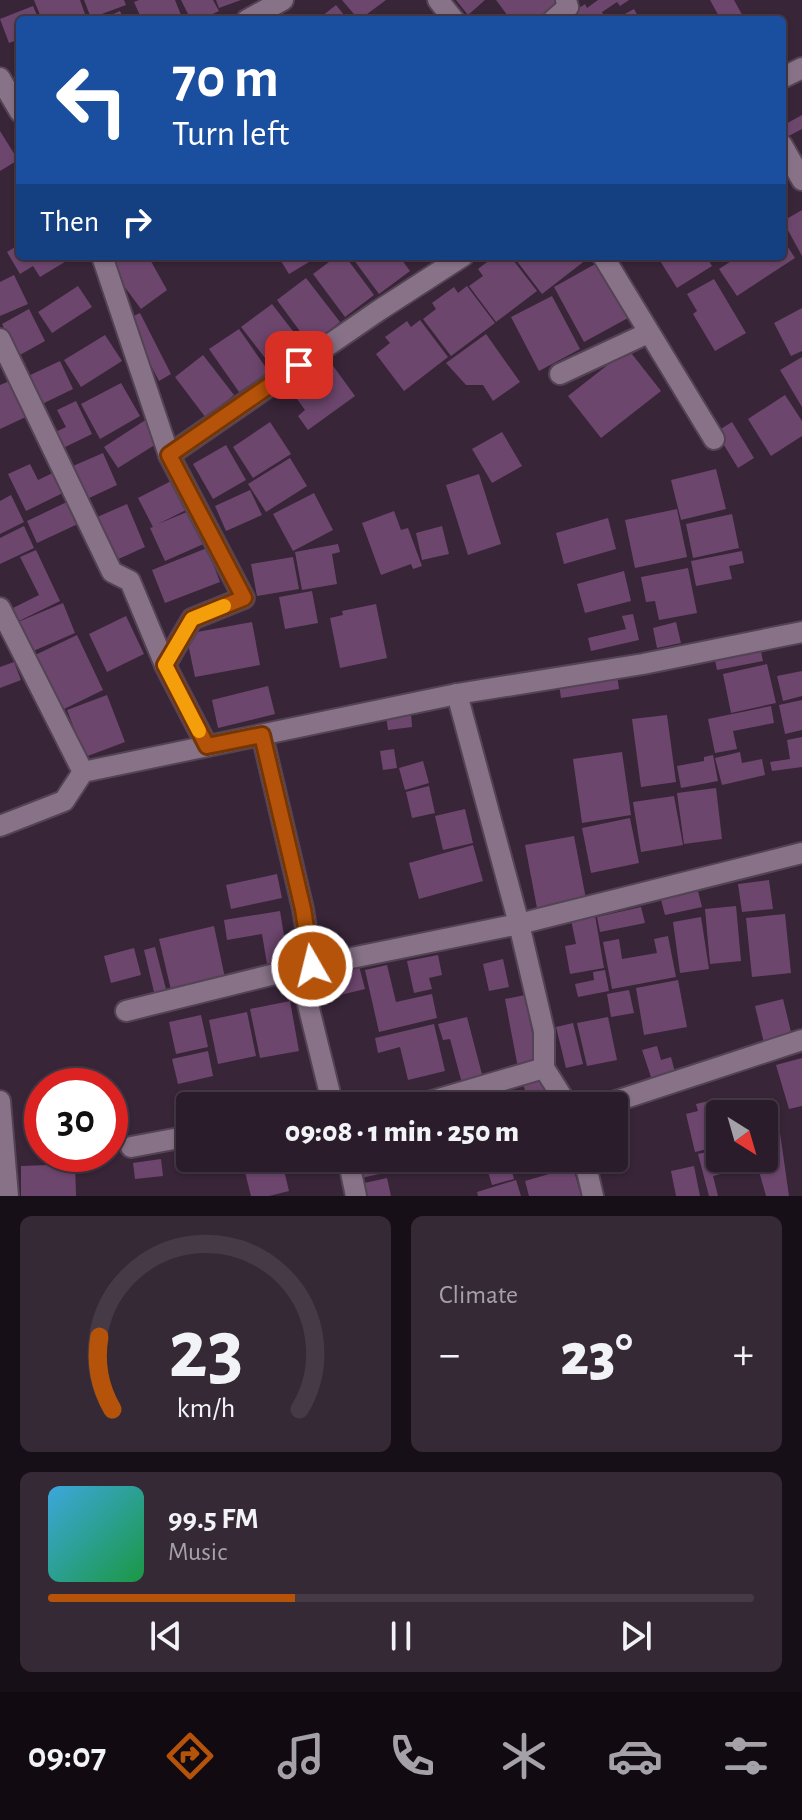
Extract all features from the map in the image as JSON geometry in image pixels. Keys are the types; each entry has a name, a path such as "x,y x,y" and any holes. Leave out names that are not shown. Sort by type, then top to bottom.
{"street":[{"path":"254,16 283,0"},
{"path":"438,0 451,16"},
{"path":"558,16 568,7 566,0"},
{"path":"786,152 802,180"},
{"path":"103,260 169,455 244,598 192,619 165,665"},
{"path":"169,455 457,260"},
{"path":"605,260 714,439"},
{"path":"560,374 648,333"},
{"path":"0,339 112,572 130,581 165,665 207,746"},
{"path":"0,608 83,772"},
{"path":"0,826 64,801 83,772 457,694 643,664 802,632"},
{"path":"457,694 519,924 544,1031 544,1068 559,1092"},
{"path":"262,735 303,909 305,967 330,1092"},
{"path":"126,1011 305,967 519,924 802,853"},
{"path":"628,1097 802,1040"},
{"path":"463,1092 544,1068"},
{"path":"0,1101 8,1196"},
{"path":"131,1147 176,1139"},
{"path":"351,1172 356,1196"},
{"path":"587,1172 593,1196"}],"building":[{"path":"34,0 80,0 86,16 40,16"},
{"path":"84,0 124,0 126,5 96,16 90,16"},
{"path":"175,0 181,16 140,16 134,2"},
{"path":"181,0 213,0 219,11 208,16 189,16"},
{"path":"216,0 241,0 219,8"},
{"path":"342,0 386,0 364,16 356,16"},
{"path":"456,0 485,0 468,15"},
{"path":"496,0 559,0 563,6 550,16 508,16"},
{"path":"598,0 629,0 620,6 617,2 602,12 604,16 569,15 585,4 587,8"},
{"path":"710,0 734,0 743,16 719,16"},
{"path":"336,5 345,16 322,16"},
{"path":"33,6 37,16 16,16 16,40 9,43 0,19"},
{"path":"634,9 638,16 621,16"},
{"path":"802,115 802,129 786,137 786,124"},
{"path":"0,131 16,161 0,171"},
{"path":"802,210 802,256 786,227 786,219"},
{"path":"786,244 795,258 737,296 719,269 733,260 786,260"},
{"path":"16,246 16,260 68,260 40,277 33,266 20,274 7,252"},
{"path":"110,260 150,260 167,290 141,309 107,263"},
{"path":"280,260 312,260 289,274"},
{"path":"332,260 348,260 374,295 345,317 313,274"},
{"path":"354,260 402,260 410,271 379,294"},
{"path":"490,260 513,260 537,291 496,322 469,286 483,276 478,269"},
{"path":"516,260 586,260 542,294"},
{"path":"660,260 708,260 712,266 677,288"},
{"path":"597,263 628,318 584,342 554,287"},
{"path":"14,275 28,304 0,316 0,282"},
{"path":"306,278 340,322 310,345 277,300"},
{"path":"714,279 746,333 715,351 693,314 697,311 687,294"},
{"path":"78,286 92,307 52,333 38,312"},
{"path":"467,286 495,323 451,356 423,319 436,309 432,303 454,287 458,293"},
{"path":"552,296 580,349 539,371 511,317"},
{"path":"272,304 306,348 276,372 241,327"},
{"path":"802,308 802,351 791,356 774,323"},
{"path":"29,309 45,341 18,356 2,324"},
{"path":"140,313 171,374 159,381 127,319"},
{"path":"420,320 448,357 404,391 376,354 390,343 385,337 407,321 411,327"},
{"path":"239,329 269,372 239,392 209,349"},
{"path":"486,334 520,382 493,401 483,385 466,385 446,363"},
{"path":"105,335 122,361 81,387 64,360"},
{"path":"628,349 661,391 601,438 568,396"},
{"path":"203,355 234,395 206,418 175,377"},
{"path":"802,357 802,407 780,370"},
{"path":"60,361 73,389 38,406 24,378"},
{"path":"331,363 355,396 308,430 298,416 305,410 292,392"},
{"path":"12,380 28,416 0,429 0,385"},
{"path":"121,383 140,416 100,439 81,404"},
{"path":"785,395 802,421 802,436 771,456 748,419"},
{"path":"76,401 92,434 57,451 49,435 66,427 57,410"},
{"path":"147,419 161,441 118,468 104,447"},
{"path":"270,422 291,454 253,478 233,447"},
{"path":"732,422 754,458 738,468 716,432"},
{"path":"502,432 522,466 492,483 472,449"},
{"path":"226,445 246,480 213,499 193,464"},
{"path":"103,453 117,485 87,499 73,466"},
{"path":"290,458 307,486 266,512 248,484"},
{"path":"30,464 38,480 57,471 67,491 26,511 8,474"},
{"path":"716,469 726,509 681,520 671,480"},
{"path":"479,474 501,544 468,555 446,485"},
{"path":"177,478 192,507 158,524 194,509 208,542 165,561 138,498"},
{"path":"250,490 262,515 226,531 215,506"},
{"path":"314,493 333,530 293,551 273,514"},
{"path":"11,495 24,522 0,534 0,501"},
{"path":"69,501 80,523 37,543 27,521"},
{"path":"127,504 145,547 114,561 95,518"},
{"path":"677,509 687,557 635,568 625,520"},
{"path":"394,511 401,530 408,528 422,566 413,569 411,564 381,575 362,523"},
{"path":"732,514 739,548 693,558 686,524"},
{"path":"608,518 616,549 564,564 556,533"},
{"path":"24,526 34,548 0,564 0,538"},
{"path":"442,526 449,554 422,560 416,533"},
{"path":"338,544 340,552 332,554 337,584 302,590 295,552"},
{"path":"207,548 220,582 165,603 152,570"},
{"path":"36,550 60,601 19,621 13,608 39,595 20,557"},
{"path":"742,551 744,563 729,566 732,579 696,586 691,561"},
{"path":"293,557 299,589 257,596 251,564"},
{"path":"688,568 697,613 659,620 655,601 646,602 641,577"},
{"path":"624,571 631,601 585,613 577,584"},
{"path":"312,591 318,623 285,629 279,597"},
{"path":"63,603 75,633 31,652 18,622"},
{"path":"376,604 387,658 340,668 330,618 343,615 342,611"},
{"path":"633,614 639,640 591,651 588,638 626,629 622,616"},
{"path":"126,616 144,654 107,672 89,634"},
{"path":"252,622 260,665 195,677 186,634"},
{"path":"676,622 681,643 657,648 653,628"},
{"path":"77,635 103,690 60,711 33,656"},
{"path":"760,647 763,661 717,670 714,655"},
{"path":"14,662 21,680 0,688 0,667"},
{"path":"767,664 776,703 731,713 723,674"},
{"path":"802,671 802,696 783,701 777,676"},
{"path":"617,675 619,689 561,698 559,684"},
{"path":"268,686 275,714 218,728 212,700"},
{"path":"107,695 125,742 85,757 67,710"},
{"path":"802,700 802,730 785,734 779,705"},
{"path":"771,706 774,723 733,731 737,749 715,753 708,719"},
{"path":"411,713 412,727 388,730 386,715"},
{"path":"667,715 676,782 641,787 632,719"},
{"path":"802,737 802,767 772,771 770,762 790,759 787,740"},
{"path":"394,749 397,768 383,770 380,751"},
{"path":"622,752 631,815 582,823 573,759"},
{"path":"740,752 742,763 762,759 765,775 722,785 715,758"},
{"path":"713,755 718,781 681,788 677,766 704,761 704,757"},
{"path":"423,761 429,783 405,790 399,768"},
{"path":"429,786 435,813 412,818 406,792"},
{"path":"716,788 722,839 684,844 677,793"},
{"path":"674,796 683,845 641,852 633,802"},
{"path":"465,809 473,843 443,850 435,816"},
{"path":"630,818 639,863 591,873 582,828"},
{"path":"574,836 586,899 537,908 525,845"},
{"path":"473,845 483,881 419,899 409,863"},
{"path":"277,874 282,898 231,909 226,885"},
{"path":"769,880 773,909 742,912 738,884"},
{"path":"698,891 702,907 665,915 661,900"},
{"path":"736,906 741,961 710,964 705,909"},
{"path":"641,907 645,923 600,932 597,917"},
{"path":"280,911 289,966 268,970 262,934 227,940 224,920"},
{"path":"785,914 791,973 752,977 746,918"},
{"path":"595,915 604,968 570,974 565,946 576,944 571,920"},
{"path":"701,917 709,969 680,973 673,922"},
{"path":"214,926 225,978 171,990 159,939"},
{"path":"668,936 676,977 612,989 603,942 619,939 622,959 657,953 654,939"},
{"path":"155,947 167,993 155,996 144,950"},
{"path":"134,948 141,975 111,983 104,956"},
{"path":"438,955 442,975 429,978 432,989 414,993 407,961"},
{"path":"503,959 509,987 489,991 483,964"},
{"path":"387,965 396,1002 432,994 437,1018 379,1032 365,970"},
{"path":"359,966 365,989 312,1002 306,979"},
{"path":"605,970 609,991 578,997 575,984 594,980 593,972"},
{"path":"678,980 687,1027 644,1035 636,988"},
{"path":"629,990 634,1013 611,1017 607,994"},
{"path":"525,995 538,1065 518,1068 505,999"},
{"path":"783,999 792,1036 764,1043 755,1006"},
{"path":"290,1001 299,1051 260,1058 250,1009"},
{"path":"247,1012 256,1056 218,1064 209,1020"},
{"path":"201,1015 208,1047 176,1054 169,1022"},
{"path":"467,1017 484,1082 463,1087 450,1039 443,1040 438,1024"},
{"path":"608,1017 617,1060 587,1066 577,1023"},
{"path":"573,1023 583,1064 566,1068 556,1027"},
{"path":"434,1024 445,1071 408,1080 400,1047 378,1053 375,1038"},
{"path":"657,1046 661,1060 671,1057 676,1076 653,1083 642,1050"},
{"path":"208,1051 213,1076 178,1084 172,1059"},
{"path":"802,1058 802,1106 789,1109 776,1065"},
{"path":"542,1071 550,1092 526,1092 521,1078"},
{"path":"706,1102 706,1149 695,1152 686,1114 698,1111 696,1104"},
{"path":"778,1134 789,1196 766,1196 759,1172 778,1172"},
{"path":"706,1152 706,1172 728,1172 713,1176 718,1196 709,1196 698,1154"},
{"path":"161,1159 163,1176 135,1179 133,1163"},
{"path":"21,1166 24,1166 24,1172 75,1172 76,1196 21,1196"},
{"path":"694,1166 700,1196 676,1196 671,1171"},
{"path":"245,1172 284,1172 289,1191 251,1196"},
{"path":"355,1172 389,1172 356,1179"},
{"path":"488,1172 512,1172 514,1179 492,1185"},
{"path":"556,1172 574,1172 581,1196 529,1196 525,1181"},
{"path":"387,1178 391,1196 363,1196 360,1184"},
{"path":"516,1180 521,1196 478,1196 477,1192"}],"slow traffic":[{"path":"199,731 165,665 192,619 224,606"}],"route":[{"path":"299,365 169,455 244,598 192,619 165,665 207,746 262,735 303,909 312,966"}]}
